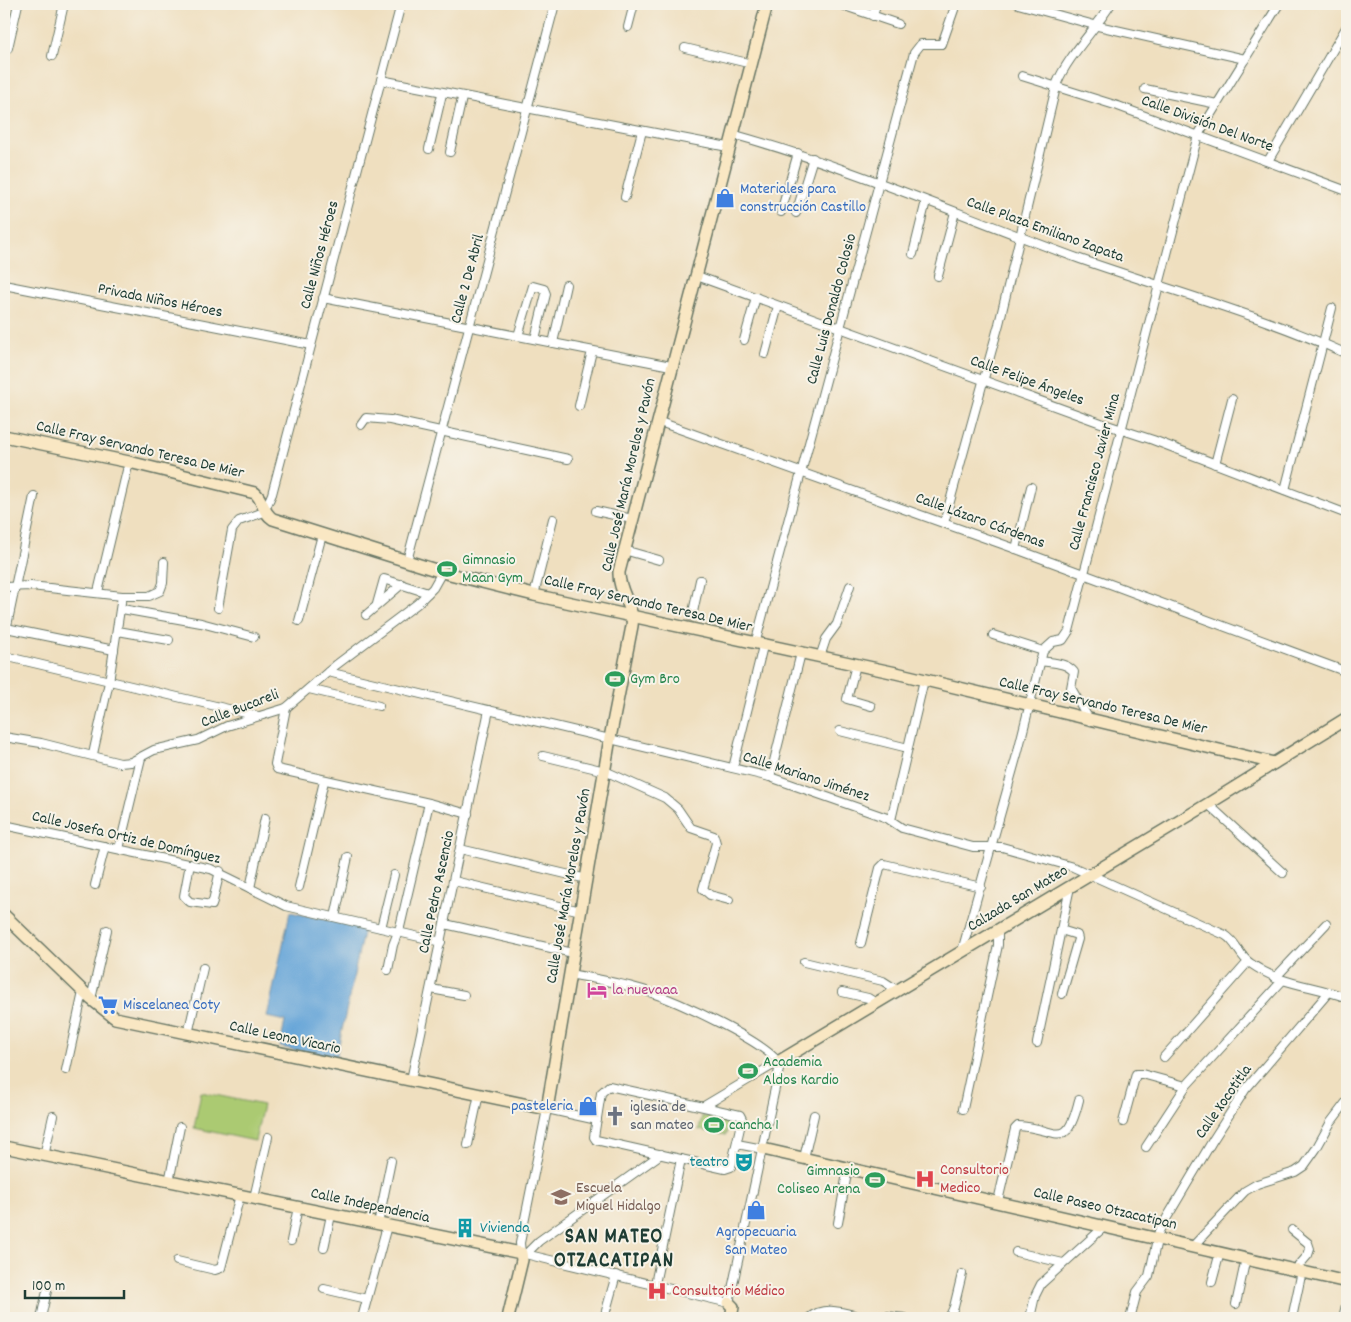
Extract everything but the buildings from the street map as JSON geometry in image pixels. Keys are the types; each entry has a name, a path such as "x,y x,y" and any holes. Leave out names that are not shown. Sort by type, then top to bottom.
{"main road":[{"name":"Calle José María Morelos y Pavón","path":"547,1109 610,738 633,618 620,583 619,572 671,366 697,276 728,147 767,4"},
{"name":"Calle Fray Servando Teresa De Mier","path":"4,436 129,462 255,492 264,512 274,519 442,572 633,618 690,627 759,645 924,680 1090,721 1274,763"},
{"name":"Calzada San Mateo","path":"778,1062 1208,804 1347,718"},
{"name":"Calle Leona Vicario","path":"4,915 87,995 115,1018 547,1109"},
{"name":"Calle Independencia","path":"4,1147 524,1253"},
{"name":"Calle Paseo Otzacatipan","path":"763,1149 1347,1282"},
{"path":"508,1318 524,1253"},
{"path":"729,1303 733,1308 731,1318"}],"street":[{"path":"8,48 18,4"},
{"path":"52,56 64,4"},
{"name":"Calle Niños Héroes","path":"264,512 278,472 400,4"},
{"name":"Calle 2 De Abril","path":"408,561 555,4"},
{"path":"628,27 634,4"},
{"path":"839,4 898,24"},
{"path":"873,16 876,4"},
{"name":"Calle Luis Donaldo Colosio","path":"733,768 759,645 802,471 842,328 878,183 914,53 921,44 942,44 956,4"},
{"path":"1024,4 1098,26 1245,59"},
{"path":"944,523 1021,236 1057,87 1062,72 1098,26 1111,4"},
{"name":"Calle Francisco Javier Mina","path":"1043,651 1047,646 1063,640 1066,636 1198,135 1279,4"},
{"path":"1268,161 1347,26"},
{"path":"685,48 752,64"},
{"name":"Calle División Del Norte","path":"1022,76 1118,106 1347,190"},
{"path":"381,80 462,98 728,147"},
{"path":"1145,89 1217,104"},
{"path":"430,149 442,94"},
{"path":"450,152 462,98"},
{"path":"625,197 642,132"},
{"name":"Calle Plaza Emiliano Zapata","path":"732,134 813,158 1021,236 1323,343 1347,354"},
{"path":"781,212 798,153"},
{"path":"796,213 813,158"},
{"path":"913,254 926,201"},
{"path":"938,276 955,212"},
{"name":"Calle Felipe Ángeles","path":"697,276 983,379 1347,514"},
{"name":"Privada Niños Héroes","path":"4,285 311,345"},
{"path":"553,343 566,285"},
{"path":"518,336 533,286 544,289 546,294 535,339"},
{"path":"744,340 756,297"},
{"path":"323,298 671,366"},
{"path":"765,354 778,306"},
{"path":"1285,490 1332,308"},
{"path":"579,406 592,351"},
{"path":"1215,464 1232,399"},
{"path":"361,425 366,418 372,418 568,460"},
{"name":"Calle Lázaro Cárdenas","path":"657,421 802,471 1347,672"},
{"path":"98,592 129,462"},
{"path":"1016,549 1031,487"},
{"path":"4,640 34,496"},
{"path":"596,511 632,519"},
{"path":"218,608 232,530 239,521 264,512"},
{"path":"534,595 554,519"},
{"path":"299,621 322,535"},
{"path":"624,550 659,560"},
{"path":"4,587 14,586 98,592 122,596 149,596 160,591 163,583 164,562"},
{"name":"Calle Bucareli","path":"4,737 93,754 126,763 141,758 154,750 198,740 227,726 286,708 328,672 417,604 428,593 442,572"},
{"path":"377,604 384,579 428,593"},
{"path":"693,612 700,580"},
{"path":"366,615 402,584"},
{"path":"820,657 826,639 837,624 850,586"},
{"path":"93,754 109,682 122,609 122,596"},
{"path":"122,609 201,623 254,638"},
{"path":"6,628 114,650"},
{"path":"118,630 169,640"},
{"path":"962,951 981,887 1043,651 994,635"},
{"path":"770,777 801,653"},
{"path":"4,656 260,717"},
{"path":"1040,661 1065,665 1074,672 1072,691 1090,721"},
{"path":"856,665 847,699 871,706"},
{"name":"Calle Mariano Jiménez","path":"328,672 770,777 891,820 902,828 974,847 1002,847 1073,867 1225,935 1233,941 1248,962"},
{"path":"891,820 924,680"},
{"path":"309,689 379,706"},
{"path":"286,708 276,768 324,781 429,803 468,814"},
{"name":"Calle Pedro Ascencio","path":"411,1080 489,710"},
{"path":"840,731 908,748"},
{"path":"543,756 605,771 665,798 678,809 691,828 714,836 716,843 703,889 710,895 729,900"},
{"path":"119,849 141,758"},
{"path":"299,887 324,781"},
{"path":"388,970 399,932 429,803"},
{"path":"1208,804 1283,873"},
{"path":"250,888 266,818"},
{"name":"Calle Josefa Ortiz de Domínguez","path":"4,825 220,872 286,906 441,942"},
{"path":"95,886 105,846"},
{"path":"460,849 586,880"},
{"path":"335,917 348,857"},
{"path":"190,864 184,896 190,902 212,905 220,872"},
{"path":"860,942 880,868 884,864 981,887"},
{"path":"382,928 394,875"},
{"path":"454,881 581,911"},
{"path":"1038,1043 1070,887"},
{"path":"444,924 573,953"},
{"path":"1146,1147 1186,1086 1326,924"},
{"path":"66,1070 107,930"},
{"path":"963,1109 998,945 998,930"},
{"path":"1061,930 1077,935 1078,939 1062,994"},
{"path":"804,962 883,981 897,990"},
{"path":"1164,1058 1248,962 1278,980 1347,998"},
{"path":"188,1034 203,968"},
{"path":"570,974 642,989 661,996 746,1038 778,1062 781,1070 729,1303"},
{"path":"431,989 464,996"},
{"path":"842,992 868,998 876,1003"},
{"name":"Calle Xocotitla","path":"1131,1316 1137,1292 1149,1276 1157,1238 1186,1184 1236,1103 1328,992"},
{"name":"Calzada San Mateo","path":"704,1106 778,1062"},
{"path":"1123,1122 1136,1074 1186,1086"},
{"path":"609,1086 704,1106 741,1116 732,1165 728,1169 596,1140 594,1137 601,1092 609,1086"},
{"path":"468,1145 479,1094"},
{"path":"998,1201 1015,1129 1018,1126 1064,1133 1073,1125 1079,1100"},
{"path":"1193,1246 1245,1191 1257,1184 1295,1172 1304,1166 1331,1122 1347,1101"},
{"name":"Calle Leona Vicario","path":"547,1109 597,1120"},
{"name":"Calle José María Morelos y Pavón","path":"524,1253 520,1243 547,1109"},
{"path":"804,1158 814,1115"},
{"path":"44,1156 53,1116"},
{"path":"169,1182 180,1127"},
{"path":"254,1198 268,1137"},
{"name":"Calle Paseo Otzacatipan","path":"737,1144 763,1149"},
{"path":"524,1253 661,1154"},
{"path":"655,1284 682,1159"},
{"path":"362,1318 382,1225 391,1161"},
{"path":"838,1223 848,1168"},
{"path":"177,1262 215,1270 221,1268 240,1195"},
{"path":"291,1241 298,1207"},
{"path":"324,1248 331,1214"},
{"path":"1030,1318 1038,1290 1063,1264 1106,1226"},
{"path":"1292,1230 1308,1243 1310,1249 1298,1270 1292,1318"},
{"path":"1016,1252 1063,1264"},
{"path":"1212,1282 1220,1252"},
{"name":"Calle Independencia","path":"524,1253 729,1303"},
{"path":"1236,1304 1246,1258"},
{"path":"949,1318 954,1307 962,1274"},
{"path":"604,1318 616,1275"},
{"path":"324,1289 367,1298"},
{"path":"41,1318 47,1291"},
{"path":"1343,1318 1347,1301"},
{"path":"808,1318 814,1313 827,1310 866,1318"},
{"path":"877,1318 887,1316 905,1318"}],"green space":[{"path":"201,1092 263,1105 255,1141 194,1128"},
{"name":"cancha 1","path":"702,1116 729,1121 726,1135 699,1130"}],"water":[{"path":"290,912 364,928 336,1058 280,1047 285,1021 267,1017"}],"tunnel":[{"path":"690,624 693,612"}],"place":[{"name":"Materiales para construcción Castillo","path":"725,198"},
{"name":"Gimnasio Maan Gym","path":"447,569"},
{"name":"Gym Bro","path":"615,679"},
{"name":"la nuevaaa","path":"597,990"},
{"name":"Miscelanea Coty","path":"108,1005"},
{"name":"Academia Aldos Kardio","path":"748,1071"},
{"name":"pasteleria","path":"588,1106"},
{"name":"iglesia de san mateo","path":"615,1116"},
{"name":"cancha 1","path":"714,1125"},
{"name":"teatro","path":"744,1162"},
{"name":"Consultorio Medico","path":"925,1179"},
{"name":"Gimnasio Coliseo Arena","path":"875,1180"},
{"name":"Escuela Miguel Hidalgo","path":"561,1197"},
{"name":"Agropecuaria San Mateo","path":"756,1210"},
{"name":"Vivienda","path":"465,1228"},
{"name":"Consultorio Médico","path":"657,1291"}],"district":[{"name":"SAN MATEO OTZACATIPAN","path":"614,1250"}]}
